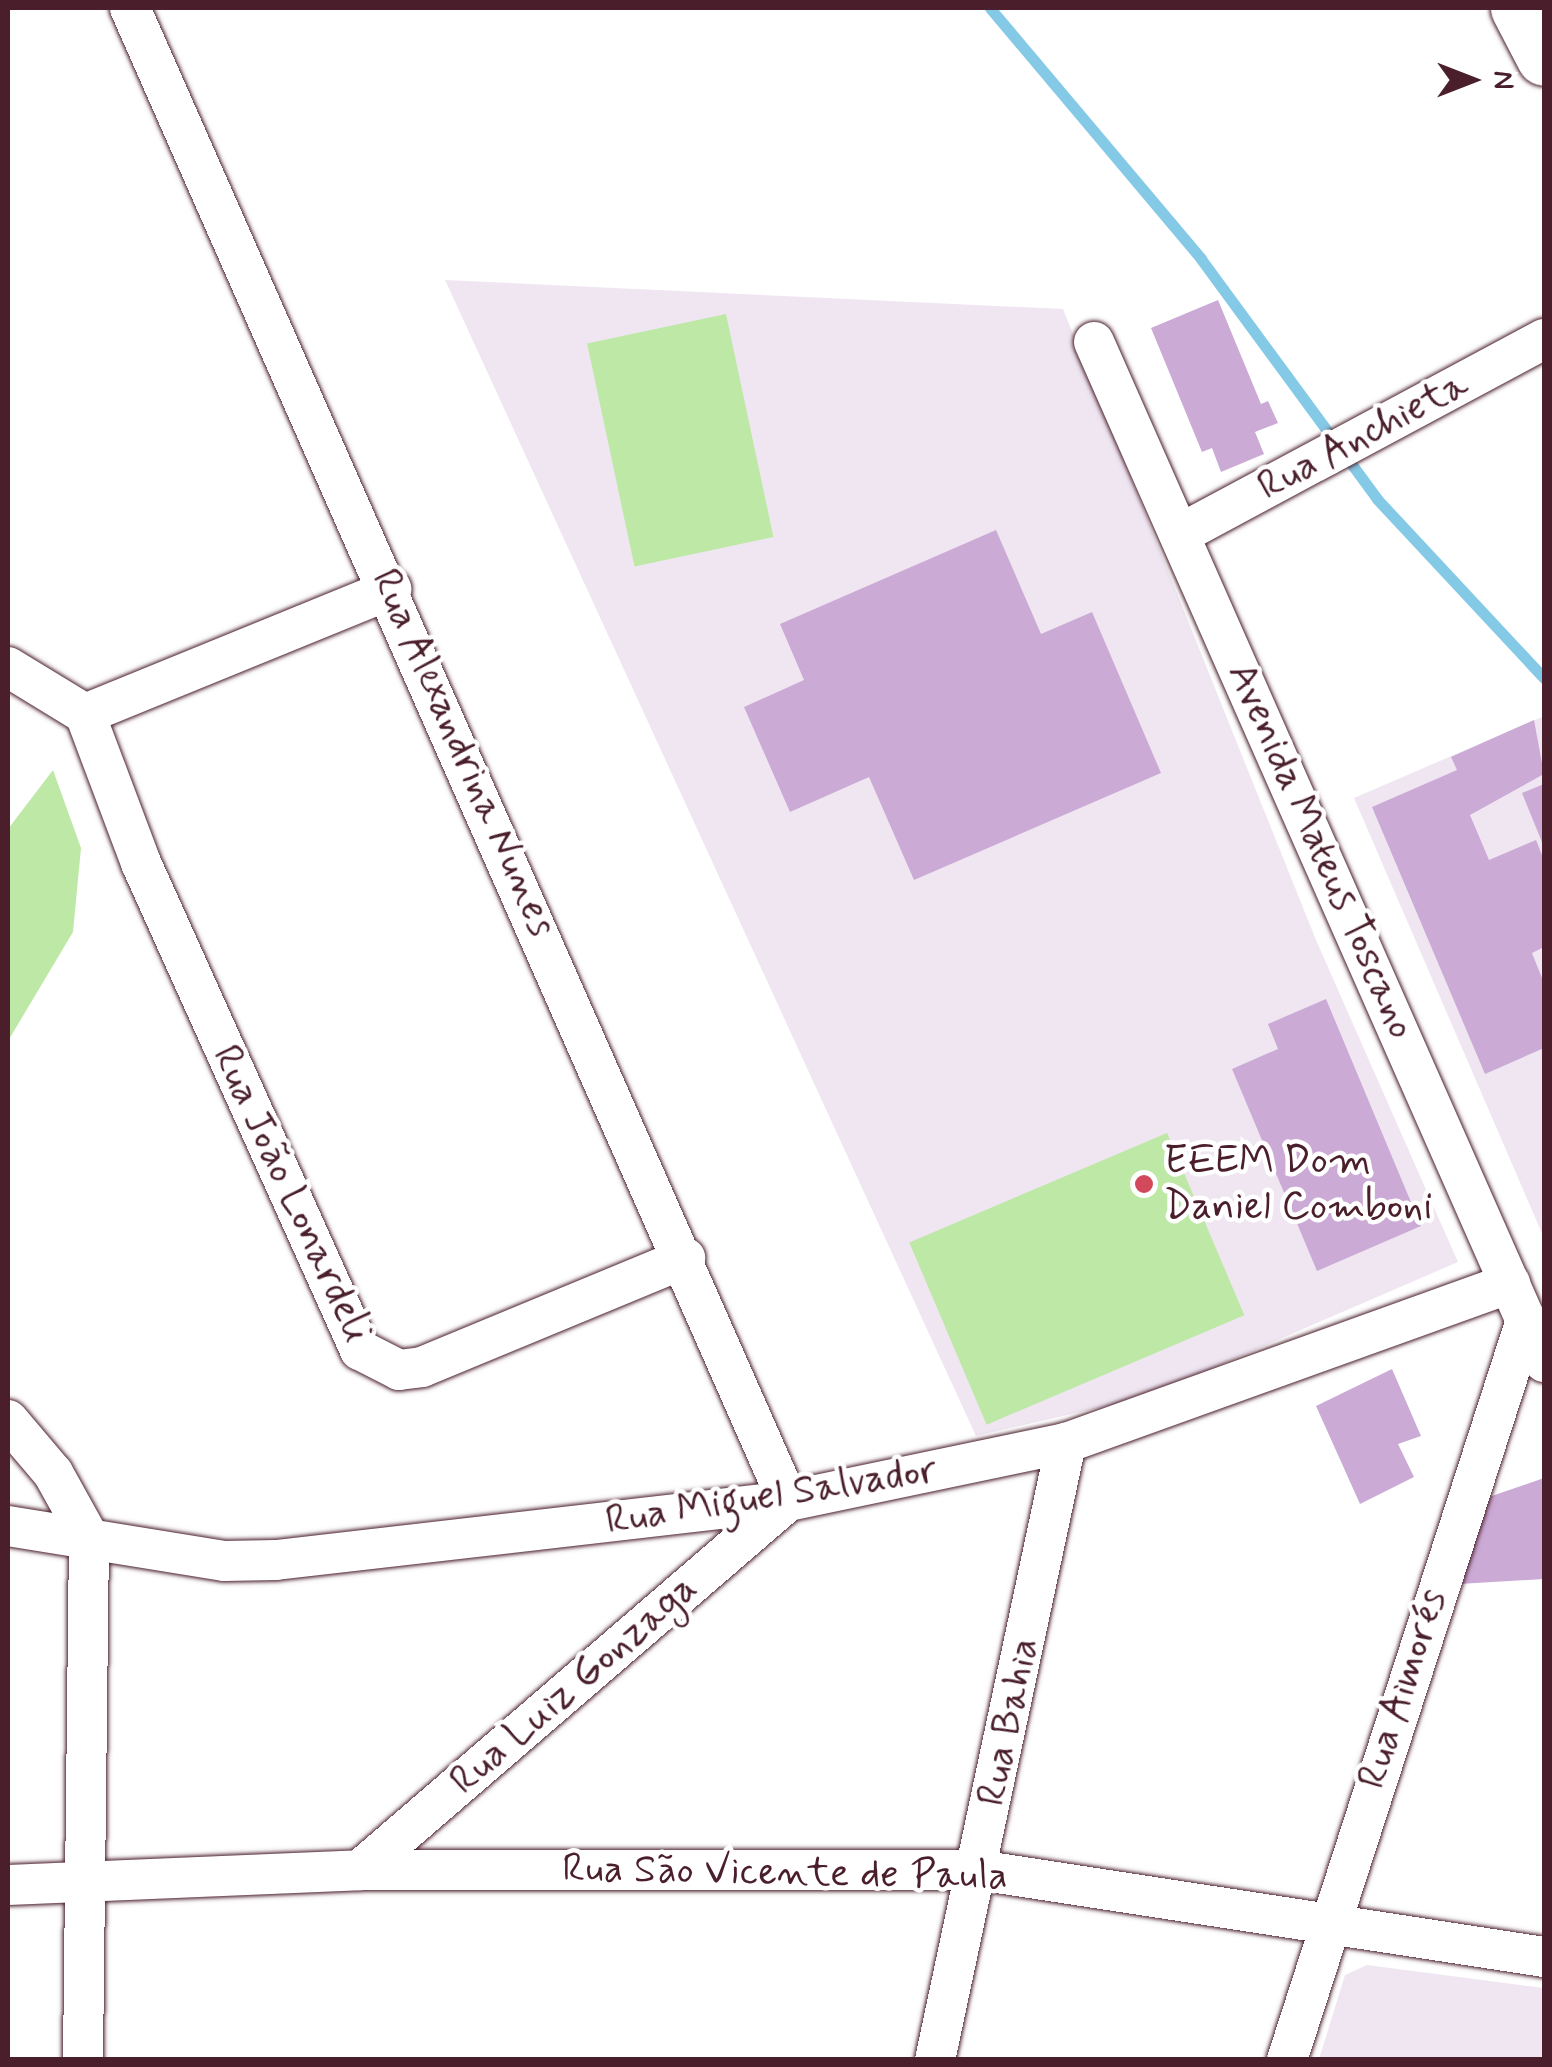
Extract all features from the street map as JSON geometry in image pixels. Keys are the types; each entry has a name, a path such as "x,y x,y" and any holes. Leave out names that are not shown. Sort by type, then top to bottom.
{"main road":[{"path":"1518,8 1544,58"}],"street":[{"name":"Rua Alexandrina Nunes","path":"130,8 391,589 788,1501"},
{"name":"Rua Anchieta","path":"1182,533 1544,339"},
{"name":"Avenida Mateus Toscano","path":"1094,342 1182,533 1544,1362"},
{"path":"8,667 85,714 391,589"},
{"name":"Rua João Lonardeli","path":"85,714 149,881 360,1350 399,1370 422,1368 685,1258"},
{"name":"Rua Miguel Salvador","path":"8,1526 224,1561 339,1558 788,1501 1066,1442 1510,1282"},
{"name":"Rua Aimorés","path":"1287,2060 1325,1924 1526,1320"},
{"path":"8,1420 53,1473 89,1538 80,1885 83,2060"},
{"name":"Rua Bahia","path":"934,2060 978,1870 1066,1442"},
{"name":"Rua Luiz Gonzaga","path":"360,1870 788,1501"},
{"name":"Rua São Vicente de Paula","path":"8,1885 80,1885 360,1870 978,1870 1544,1958"}],"shaded area":[{"path":"445,280 1063,309 1316,940 1458,1262 1146,1397 976,1436"},
{"path":"1544,716 1544,1238 1354,798"},
{"path":"1367,1965 1544,1988 1544,2059 1319,2059 1345,1975"}],"green space":[{"path":"726,314 773,537 635,567 587,344"},
{"path":"53,770 81,848 73,932 8,1041 8,829"},
{"path":"1167,1133 1244,1315 987,1425 909,1242"}],"building":[{"path":"1218,300 1261,404 1268,401 1278,423 1255,432 1264,454 1221,472 1212,448 1202,452 1151,328"},
{"path":"996,530 1041,634 1092,612 1161,773 914,880 869,777 790,812 744,707 804,680 780,624"},
{"path":"1534,720 1544,774 1470,815 1489,860 1536,840 1544,860 1544,947 1532,953 1544,983 1544,1048 1485,1074 1372,807 1457,770 1451,757"},
{"path":"1544,784 1544,847 1522,793"},
{"path":"1326,999 1421,1226 1317,1271 1232,1069 1278,1049 1268,1024"},
{"path":"1392,1369 1421,1436 1398,1444 1414,1477 1360,1504 1316,1406"},
{"path":"1544,1478 1544,1579 1459,1584 1483,1499"}],"waterway":[{"path":"990,8 1201,259 1377,499 1544,678"}],"place":[{"name":"EEEM Dom Daniel Comboni","path":"1144,1184"}]}
